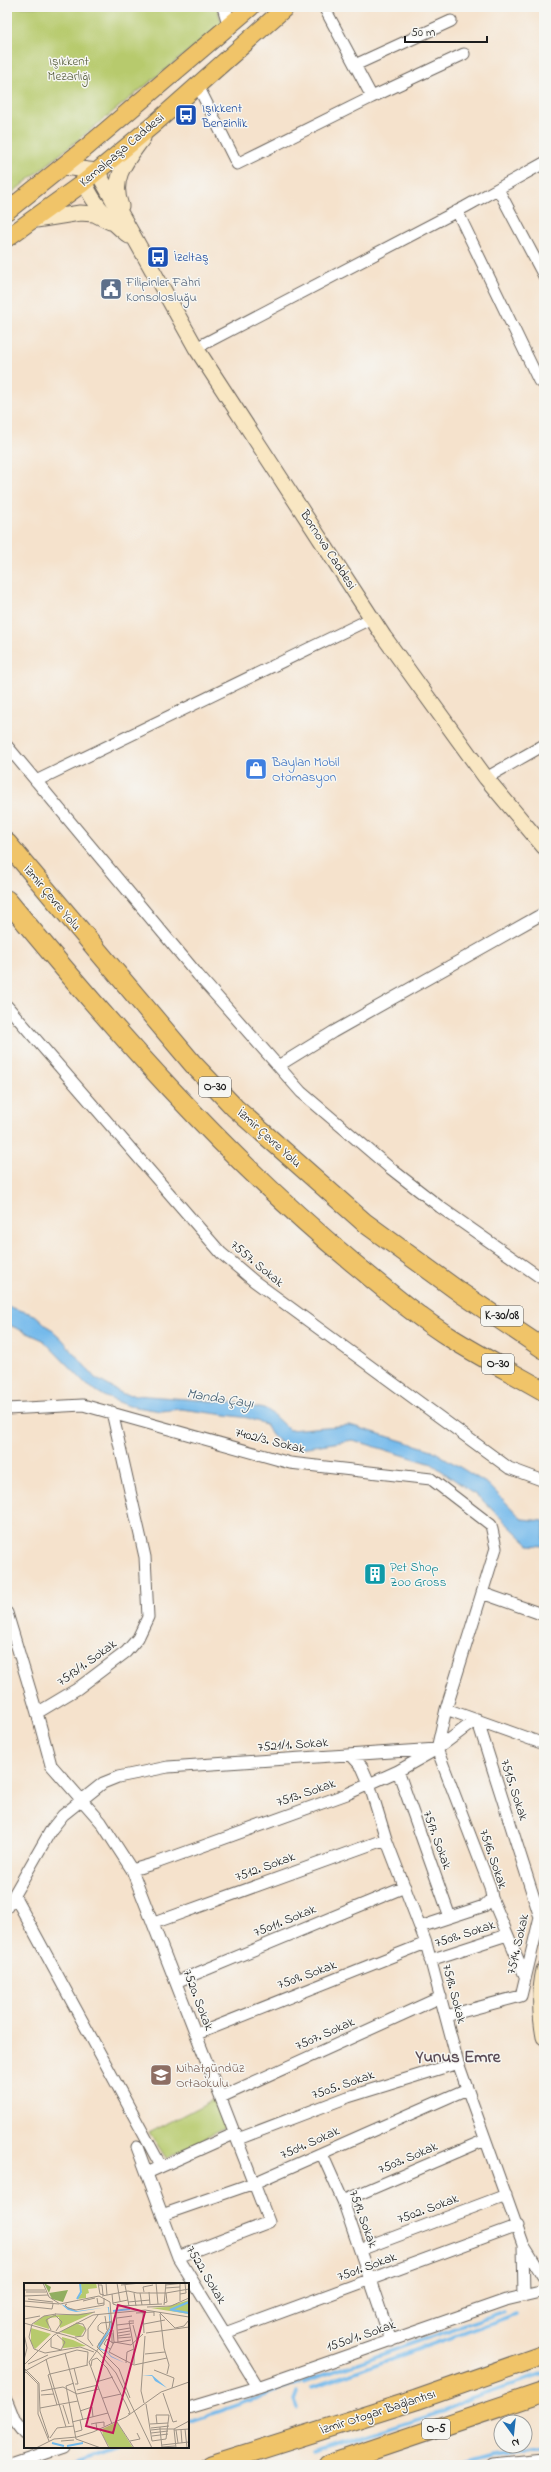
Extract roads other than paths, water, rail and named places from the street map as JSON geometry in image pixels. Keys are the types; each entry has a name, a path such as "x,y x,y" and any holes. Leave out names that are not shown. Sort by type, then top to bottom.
{"highway":[{"name":"İzmir Çevre Yolu","path":"7,843 193,1064 235,1108 365,1223 461,1293 544,1349"},
{"name":"O-30","path":"7,900 176,1096 246,1168 313,1230 389,1292 451,1338 544,1391"},
{"name":"K-30/08","path":"461,1293 544,1339"},
{"path":"451,1338 544,1399"},
{"name":"İzmir Otogar Bağlantısı","path":"211,2465 416,2400 544,2355"},
{"name":"O-5","path":"328,2465 544,2392"}],"main road":[{"name":"Kemalpaşa Caddesi","path":"7,211 63,167 230,27 251,7"},
{"name":"Kemalpaşa Caddesi","path":"7,238 153,125 286,7"},
{"name":"Bornova Caddesi","path":"133,239 117,195 118,178 125,162 153,125"},
{"path":"88,146 88,174 112,222"},
{"path":"63,167 88,174"},
{"name":"Bornova Caddesi","path":"88,174 133,239 196,348 372,618 434,708 486,778 541,839"},
{"path":"30,221 80,213 94,214 112,222 133,239"},
{"path":"544,1970 541,1982 541,2018 544,2037"}],"street":[{"path":"224,7 230,27"},
{"path":"324,7 372,97"},
{"path":"355,66 451,21"},
{"path":"198,86 236,164 372,97 464,54"},
{"path":"196,348 457,211 544,163"},
{"path":"498,189 544,276"},
{"path":"457,211 539,380 544,378"},
{"path":"36,781 372,618"},
{"path":"486,778 544,745"},
{"path":"7,746 193,969 301,1092 390,1168 496,1248 544,1280"},
{"path":"278,1066 333,1032 544,913"},
{"name":"7557. Sokak","path":"7,1006 221,1253 254,1282 509,1468 544,1481"},
{"name":"7402/3. Sokak","path":"7,1409 83,1405 290,1462 431,1479 491,1525 496,1548 482,1593"},
{"name":"7513/1. Sokak","path":"37,1713 76,1689 126,1652 138,1638 148,1617 145,1557 112,1412"},
{"path":"437,1750 446,1709 482,1593 544,1615"},
{"path":"7,1613 11,1645 37,1713 51,1765 82,1798"},
{"path":"446,1709 544,1744"},
{"name":"7513. Sokak","path":"132,1870 347,1794 398,1771 437,1750 477,1719"},
{"name":"7515. Sokak","path":"477,1719 539,1914"},
{"name":"7521/1. Sokak","path":"7,1907 51,1830 63,1815 82,1798 103,1783 118,1777 168,1767 437,1750"},
{"name":"7516. Sokak","path":"437,1750 490,1887 492,1898 525,1976"},
{"name":"7518. Sokak","path":"352,1755 362,1767 369,1783 386,1839 426,1943 458,2063 485,2140 518,2225 523,2244 524,2296"},
{"name":"7517. Sokak","path":"398,1771 450,1918"},
{"name":"7520. Sokak","path":"82,1798 114,1841 132,1870 270,2222 178,2257"},
{"name":"7512. Sokak","path":"154,1923 386,1839"},
{"name":"75011. Sokak","path":"176,1982 405,1887"},
{"path":"14,1895 161,2166"},
{"path":"420,1927 484,1906 492,1898"},
{"name":"7514. Sokak","path":"446,2016 521,1996 539,1914 544,1900"},
{"name":"7508. Sokak","path":"430,1960 507,1935"},
{"name":"7509. Sokak","path":"197,2034 426,1943"},
{"name":"7507. Sokak","path":"221,2097 441,1997"},
{"name":"7505. Sokak","path":"147,2173 237,2136 348,2097 458,2063"},
{"name":"7504. Sokak","path":"162,2215 254,2183 467,2090"},
{"name":"7503. Sokak","path":"343,2201 485,2140"},
{"name":"7522. Sokak","path":"138,2147 178,2257 258,2387"},
{"name":"7519. Sokak","path":"322,2154 343,2201 390,2341"},
{"name":"7502. Sokak","path":"360,2250 506,2195"},
{"name":"7501. Sokak","path":"225,2333 370,2281 518,2225"},
{"name":"7518. Sokak","path":"523,2244 544,2278"},
{"name":"1550/1. Sokak","path":"189,2408 258,2387 524,2296 544,2291"},
{"path":"7,2401 15,2421 24,2433"},
{"path":"11,2465 44,2450 57,2448"},
{"path":"496,2465 544,2460"}],"water":[{"path":"7,1306 35,1315 61,1338 95,1378 123,1394 237,1403 268,1410 289,1430 350,1425 432,1450 489,1485 522,1519 544,1521 544,1546 529,1545 480,1498 432,1464 353,1440 294,1449 284,1446 272,1435 265,1424 248,1418 181,1409 161,1411 129,1406 106,1397 87,1385 43,1340 7,1324"}],"waterway":[{"path":"304,2382 504,2311"},
{"path":"313,2387 516,2314"},
{"path":"311,2453 445,2411 470,2398 544,2374"},
{"path":"189,2422 300,2383"},
{"path":"297,2392 294,2400 297,2408"},
{"path":"66,2465 114,2448"},
{"path":"465,2465 495,2457 544,2449"}],"place":[{"name":"Işıkkent Benzinlik","path":"186,115"},
{"name":"İzeltaş","path":"158,257"},
{"name":"Filipinler Fahri Konsolosluğu","path":"111,289"},
{"name":"Baylan Mobil Otomasyon","path":"256,769"},
{"name":"Pet Shop Zoo Gross","path":"375,1574"},
{"name":"Nihatgündüz Ortaokulu","path":"161,2075"}],"district":[{"name":"Yunus Emre","path":"458,2057"}],"park label":[{"name":"Işıkkent Mezarlığı","path":"69,68"}],"water label":[{"name":"Manda Çayı","path":"220,1399"}]}
